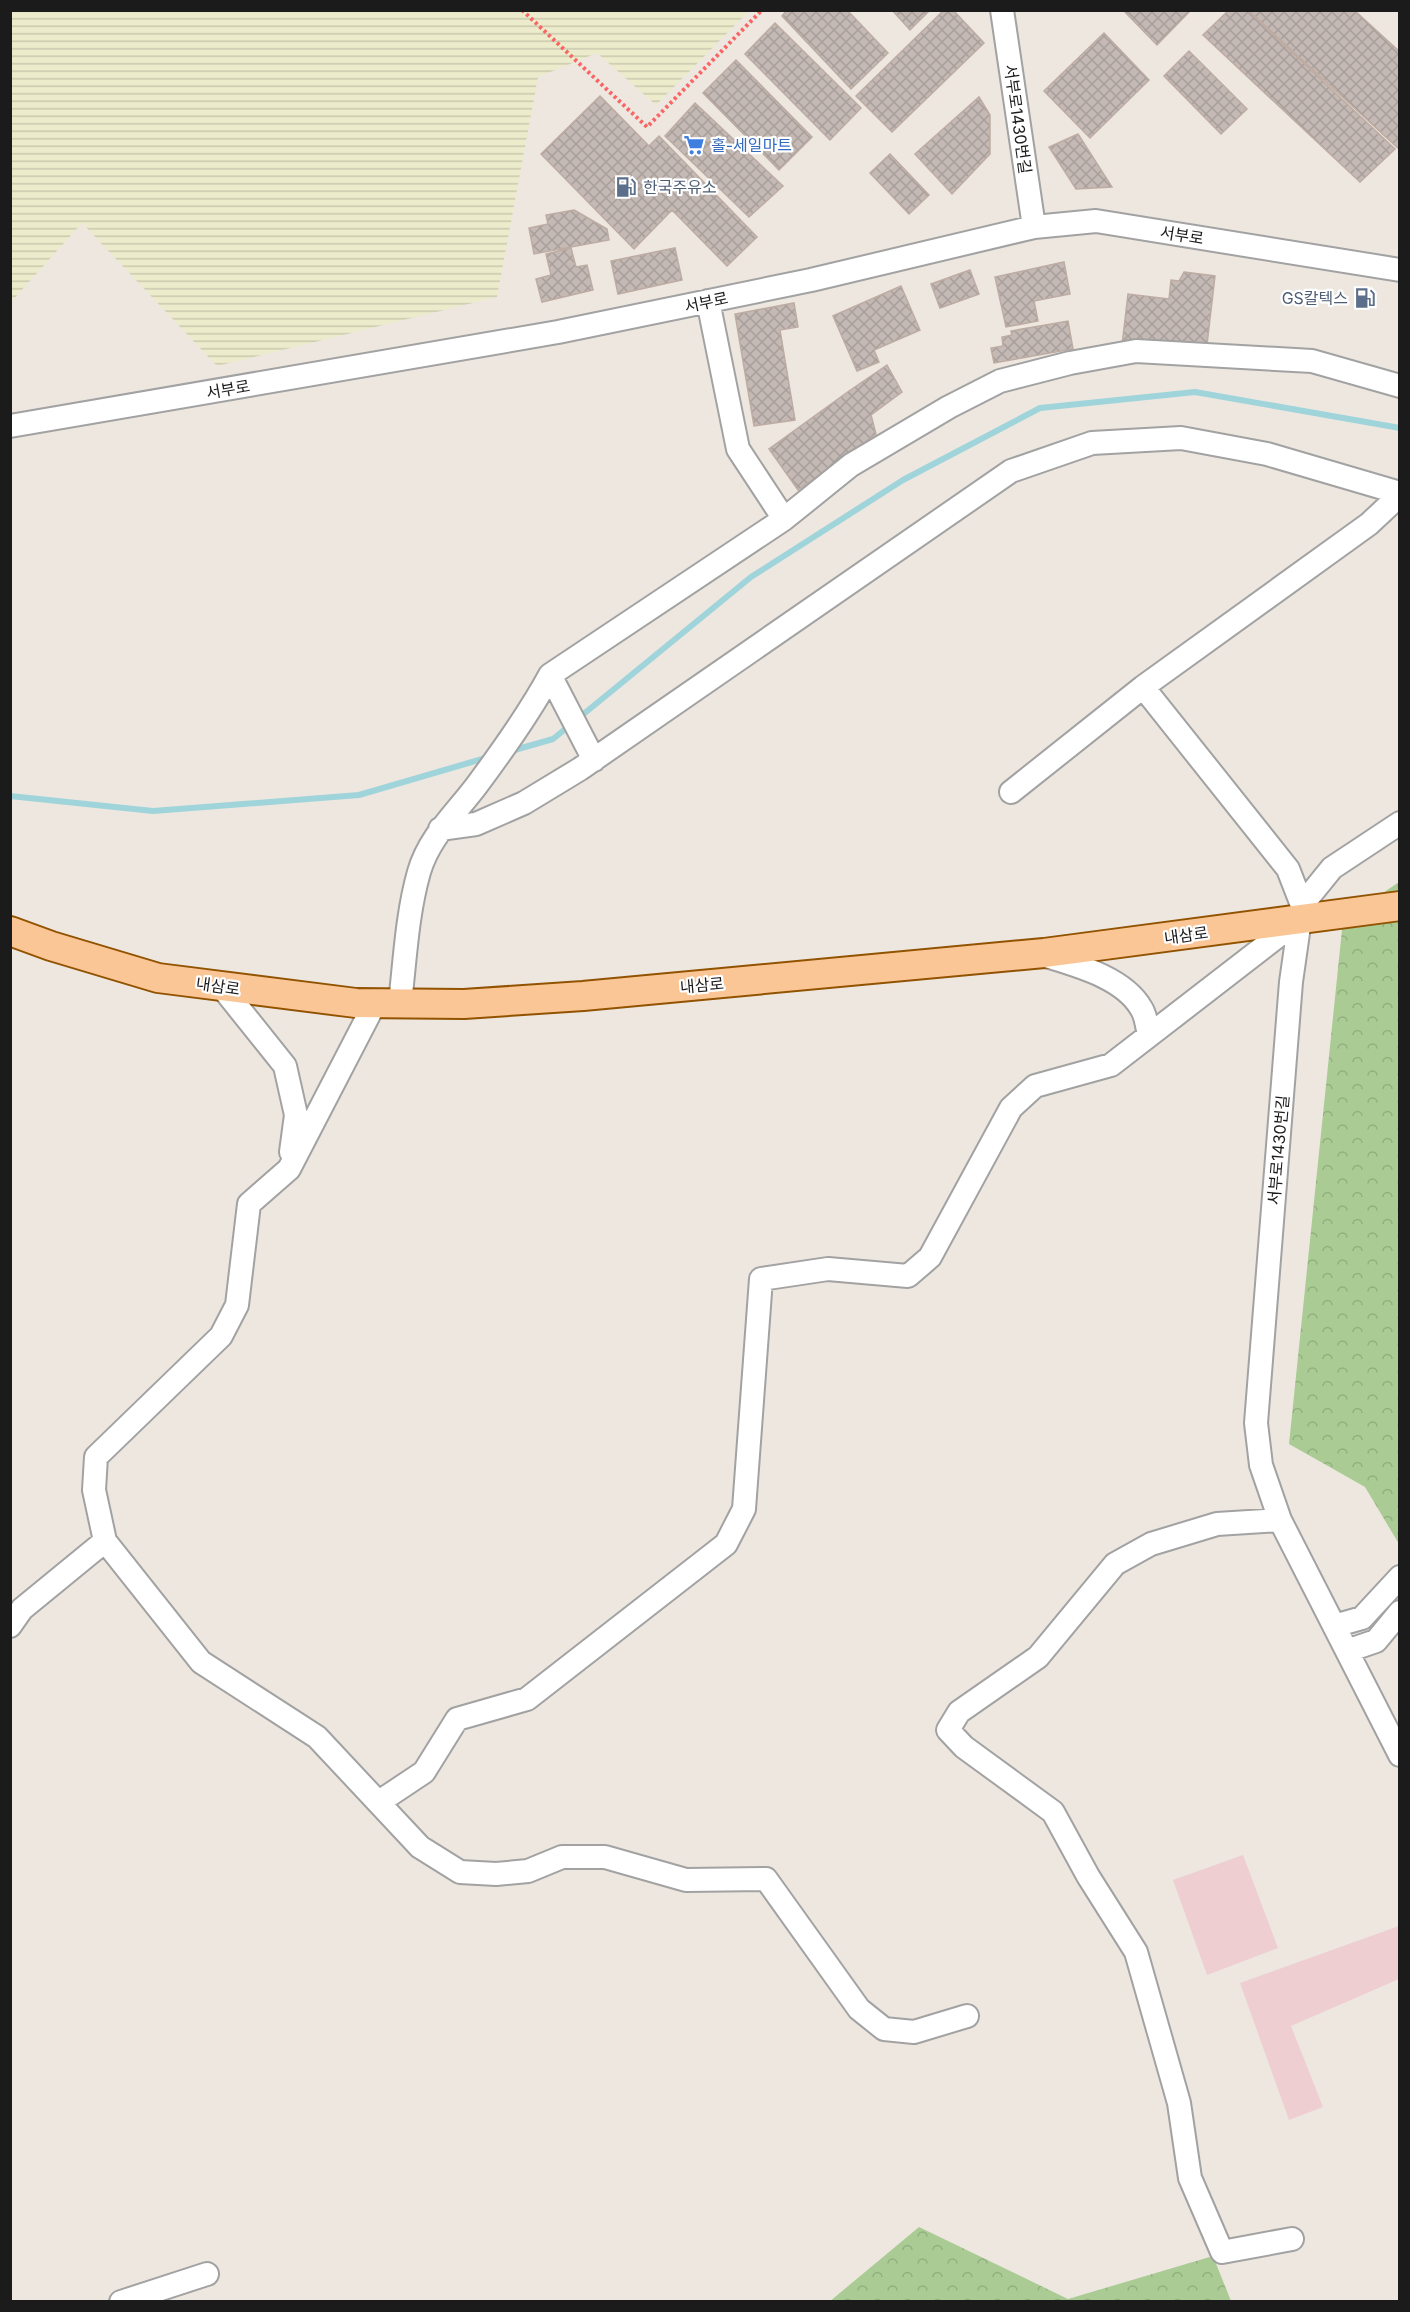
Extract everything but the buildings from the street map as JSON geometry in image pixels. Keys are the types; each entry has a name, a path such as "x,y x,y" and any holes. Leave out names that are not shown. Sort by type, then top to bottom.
{"main road":[{"name":"내삼로","path":"10,930 51,946 158,978 356,1003 464,1004 583,996 1039,954 1301,912 1400,906"}],"street":[{"name":"서부로1430번길","path":"1002,10 1034,227"},
{"name":"서부로","path":"10,426 558,332 811,280 1034,227 1096,221 1400,270"},
{"path":"708,301 738,449 784,519"},
{"path":"967,2016 914,2032 884,2028 859,2009 766,1879 686,1880 605,1857 562,1857 528,1871 496,1875 460,1872 420,1847 317,1737 201,1662 105,1541 94,1490 96,1457 221,1336 237,1305 249,1204 289,1169 388,1003 420,871 440,829 475,788 553,681 784,519 851,465 949,407 1000,381 1070,363 1136,351 1312,361 1400,386"},
{"path":"440,829 476,824 524,803 594,760 1011,471 1092,443 1180,438 1267,454 1400,494 1369,524 1143,687 1011,792"},
{"path":"553,681 594,760"},
{"path":"1143,687 1288,869 1301,912"},
{"path":"379,1802 424,1772 457,1719 527,1699 726,1544 744,1509 761,1279 828,1269 908,1276 930,1257 1011,1108 1035,1086 1111,1065 1301,912 1332,868 1400,823"},
{"name":"서부로1430번길","path":"1301,912 1291,982 1256,1423 1261,1465 1280,1520 1400,1755"},
{"path":"1039,954 1094,971 1130,994 1142,1009 1149,1035"},
{"path":"221,986 285,1066 296,1115 289,1169"},
{"path":"1280,1520 1217,1524 1151,1544 1115,1564 1038,1657 959,1712 948,1730 964,1747 1053,1812 1088,1876 1136,1952 1179,2103 1191,2178 1222,2253 1292,2239"},
{"path":"10,1626 22,1609 105,1541"},
{"path":"1334,1626 1362,1618 1400,1577"},
{"path":"1347,1651 1376,1641 1400,1612"},
{"path":"121,2301 207,2274"}],"path":[{"path":"522,10 647,127 762,10"}],"shaded area":[{"path":"1243,1855 1278,1948 1207,1975 1173,1880"},
{"path":"1399,1926 1399,1979 1291,2026 1323,2107 1289,2120 1240,1983"}],"green space":[{"path":"11,10 749,11 656,105 597,53 538,77 497,297 217,366 82,223 11,302"},
{"path":"1399,882 1399,1544 1365,1487 1289,1444 1343,920"},
{"path":"919,2227 1068,2299 1213,2256 1231,2301 829,2302"}],"waterway":[{"path":"511,751 553,739 751,577 903,480 1040,408 1195,392 1400,428"},
{"path":"10,796 153,811 359,795 489,757"}],"place":[{"name":"홀-세일마트","path":"694,145"},
{"name":"한국주유소","path":"626,187"},
{"name":"GS칼텍스","path":"1365,298"}]}
